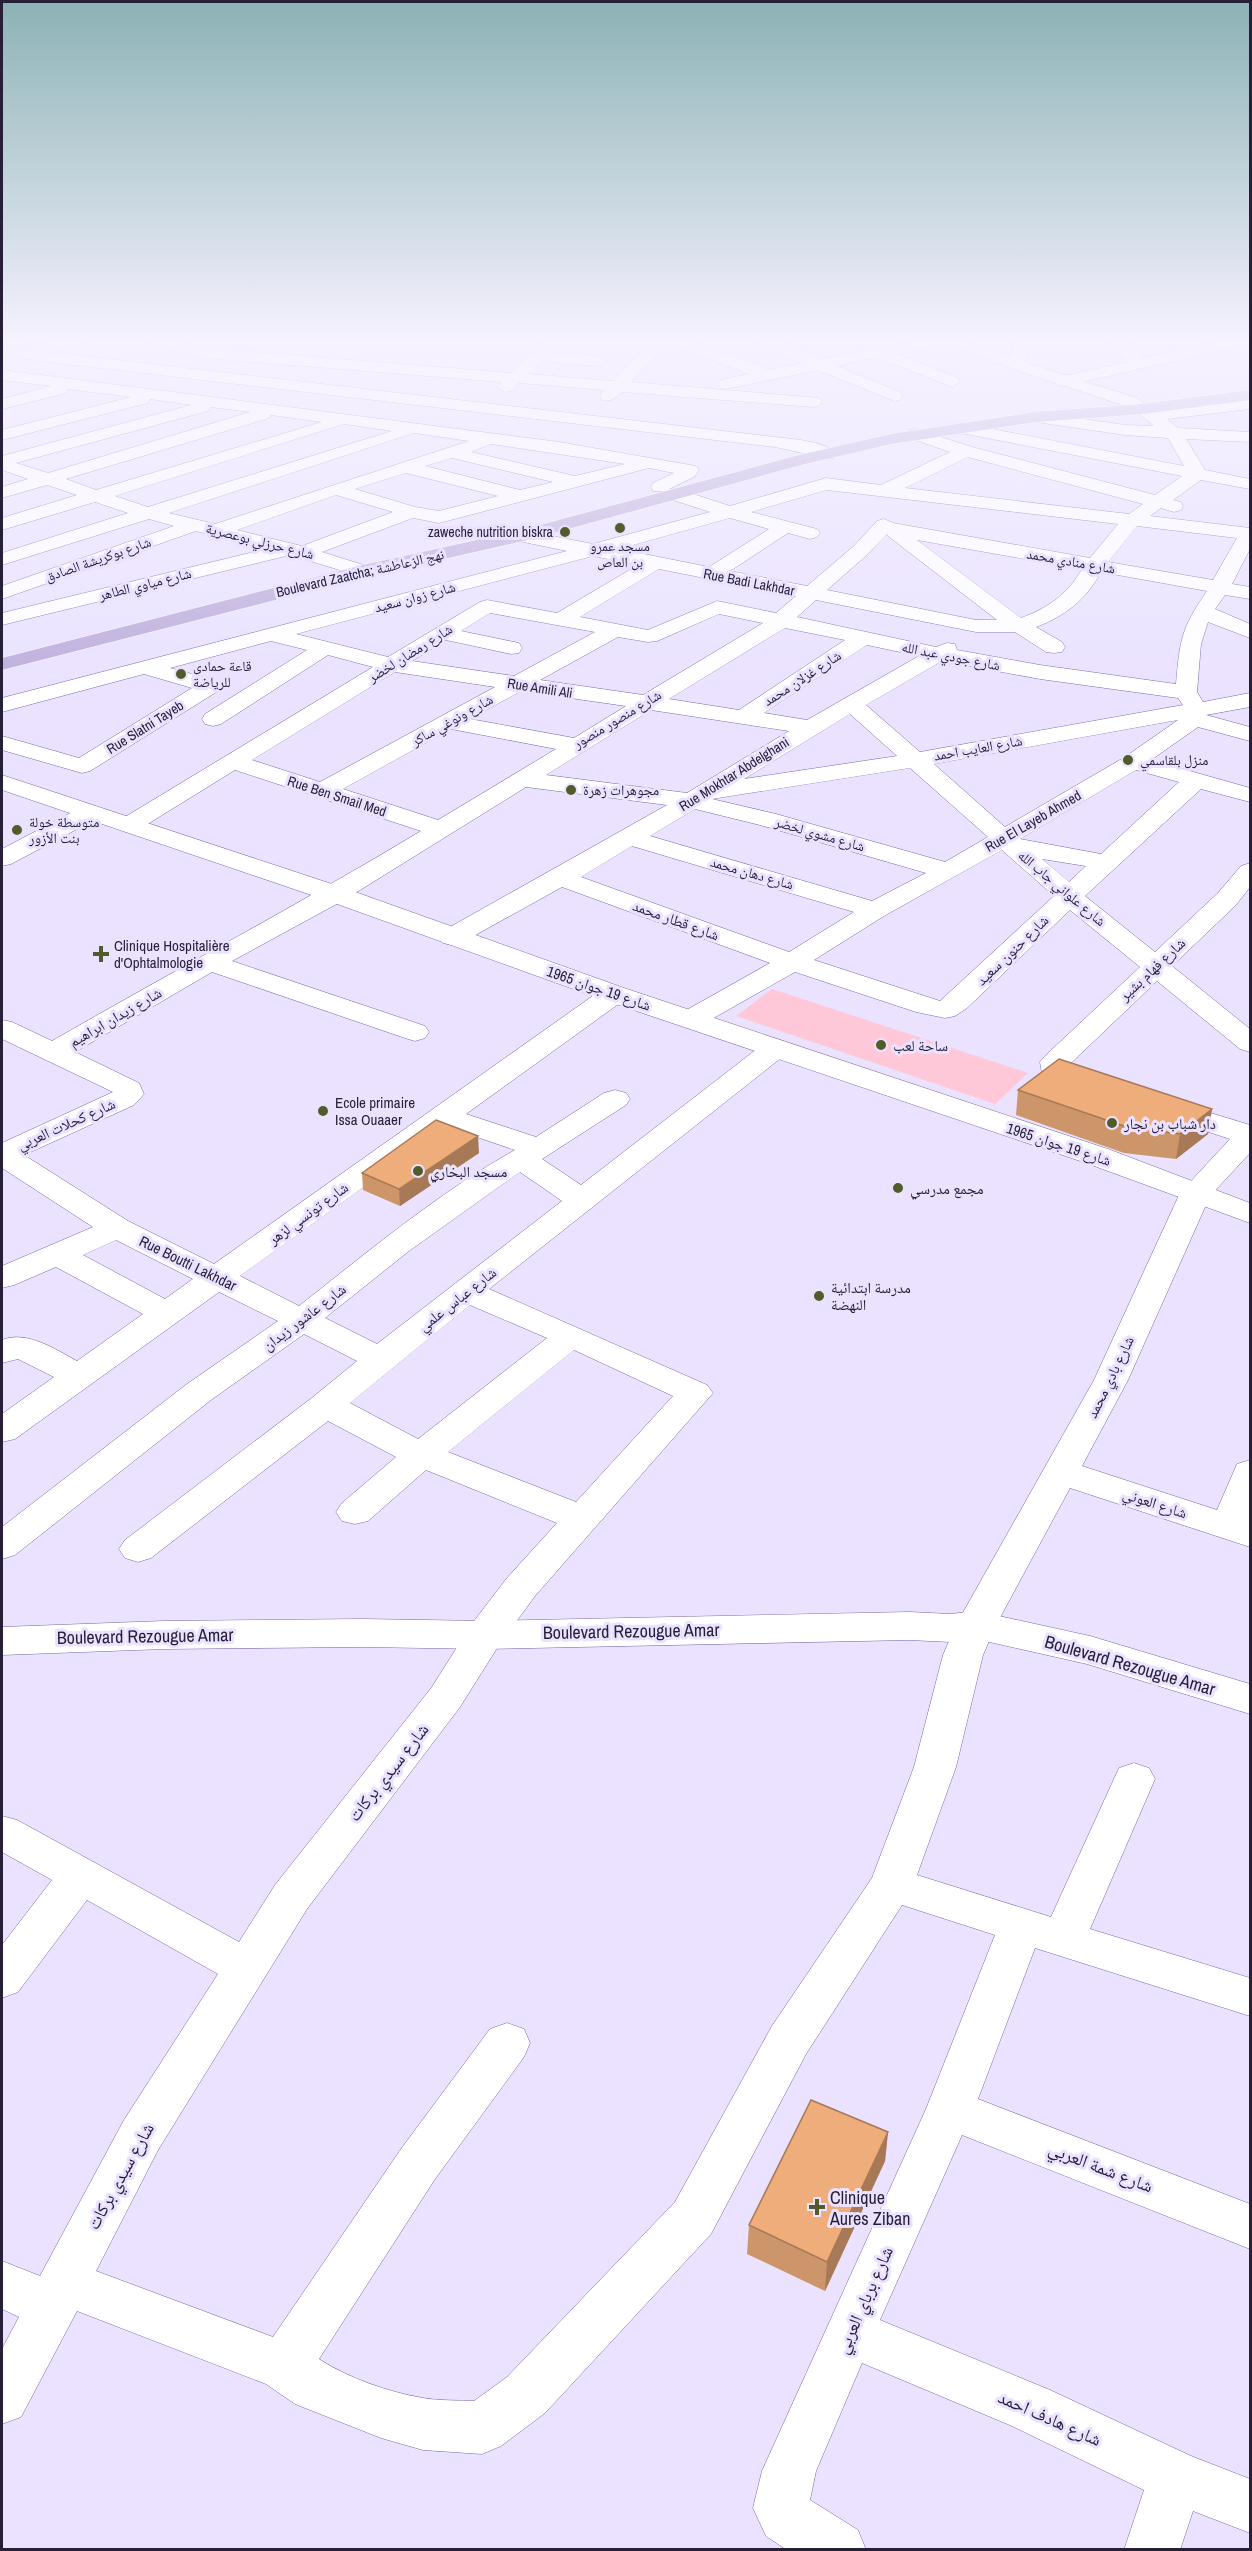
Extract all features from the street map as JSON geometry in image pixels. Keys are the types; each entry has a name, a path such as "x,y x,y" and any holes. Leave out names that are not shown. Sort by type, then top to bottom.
{"main road":[{"name":"Boulevard Zaatcha; نهج الزعاطشة","path":"2,652 667,491 773,456"},
{"name":"Boulevard Zaatcha; نهج الزعاطشة","path":"2,664 355,568 521,536 614,513 667,491"}],"street":[{"path":"2,462 24,456"},
{"path":"2,493 123,456"},
{"path":"2,524 226,456"},
{"path":"2,560 330,456"},
{"path":"217,530 405,467 426,456"},
{"path":"492,456 577,483"},
{"path":"616,456 687,468 690,470 667,491 731,513 810,532"},
{"name":"شارع منادي محمد","path":"804,456 826,484 1018,626 1054,647"},
{"path":"883,491 956,456"},
{"path":"985,456 1160,502 1250,532"},
{"path":"1108,456 1251,482"},
{"path":"1195,456 1213,476"},
{"name":"شارع حرزلي بوعصرية","path":"2,462 147,513 296,550 355,568"},
{"path":"336,489 412,512 439,517 653,462"},
{"path":"405,467 524,497"},
{"path":"976,626 1018,626 1048,615 1082,588 1094,566 1131,521 1160,502 1213,476 1251,471"},
{"path":"826,484 1131,521 1250,532"},
{"name":"شارع زوان سعيد","path":"2,705 592,551 826,484"},
{"path":"276,510 356,532"},
{"name":"شارع مياوي الطاهر","path":"2,619 296,550 412,512"},
{"name":"شارع بوكريشة الصادق","path":"2,593 195,525"},
{"path":"724,608 724,589 717,575 785,527"},
{"name":"شارع منادي محمد","path":"887,527 1094,566 1204,601 1251,593"},
{"name":"شارع منصور منصور","path":"335,894 779,622 887,527"},
{"path":"1250,532 1204,601 1190,644 1192,707 1251,734"},
{"name":"Rue Badi Lakhdar","path":"521,536 976,626"},
{"path":"562,620 654,564"},
{"path":"1082,588 1105,591"},
{"path":"1204,601 1251,632"},
{"name":"شارع رمضان لخضر","path":"129,825 486,606 639,636 657,636 724,608"},
{"name":"شارع جودي عبد الله","path":"724,608 862,639 1040,672 1192,707"},
{"name":"Rue Mokhtar Abdelghani","path":"452,937 560,878 811,727 940,654 976,626"},
{"name":"شارع ونوغي ساكر","path":"322,791 613,631"},
{"path":"442,633 511,648"},
{"name":"Rue Amili Ali","path":"271,635 393,665 811,727"},
{"name":"شارع غزلان محمد","path":"742,718 862,639"},
{"path":"213,719 327,647"},
{"name":"Rue Slatni Tayeb","path":"2,743 82,766 173,710 209,684 143,668"},
{"name":"شارع العايب احمد","path":"698,796 916,759 1192,707 1251,700"},
{"name":"شارع علواني جاب الله","path":"852,704 1068,896 1248,1036"},
{"path":"477,706 520,716 533,726 535,738"},
{"name":"Rue El Layeb Ahmed","path":"693,1018 792,962 875,910 1008,842 1133,762 1192,707"},
{"path":"173,710 279,733"},
{"path":"448,722 576,745"},
{"name":"Rue Ben Smail Med","path":"234,762 441,830"},
{"path":"1133,762 1251,795"},
{"path":"520,779 698,796"},
{"name":"شارع حنون سعيد","path":"792,962 926,1006 945,1010 957,1002 1068,896 1196,780"},
{"name":"شارع 19 جوان 1965","path":"2,782 335,894 614,994 693,1018 1097,1156 1251,1214"},
{"name":"شارع مشوي لخضر","path":"698,796 767,819 948,871"},
{"path":"2,859 89,813"},
{"name":"شارع دهان محمد","path":"628,837 875,910"},
{"path":"1008,842 1105,862"},
{"name":"شارع فهام بشير","path":"1108,1089 1065,1075 1056,1070 1054,1066 1061,1056 1156,965 1239,902 1251,871"},
{"name":"شارع قطار محمد","path":"560,878 792,962"},
{"name":"شارع زيدان ابراهيم","path":"53,1053 335,894"},
{"path":"209,963 415,1032"},
{"name":"شارع تونسي لزهر","path":"2,1431 614,994"},
{"name":"شارع كحلات العربي","path":"2,1028 129,1089 129,1094 123,1099 2,1154"},
{"name":"شارع عباس علمي","path":"138,1549 326,1405 380,1359 776,1048"},
{"name":"شارع عاشور زيدان","path":"2,1546 199,1392 303,1319 408,1237 494,1174 530,1154 615,1099"},
{"path":"1139,1099 1251,1136"},
{"path":"442,1116 530,1154 582,1200"},
{"name":"شارع بادي محمد","path":"2,2284 58,2295 284,2366 314,2386 381,2412 423,2424 482,2428 526,2395 693,2218 789,2040 892,1884 935,1767 963,1655 976,1625 1111,1380 1196,1193 1251,1136"},
{"name":"Rue Boutti Lakhdar","path":"2,1154 117,1228 380,1359"},
{"path":"5,1273 117,1228"},
{"path":"57,1254 167,1313"},
{"name":"شارع سيدي بركات","path":"2,2399 141,2135 291,1897 446,1697 484,1635 521,1587 580,1518 695,1393 571,1336 467,1292"},
{"path":"355,1512 421,1455 571,1336"},
{"path":"2,1353 17,1346 48,1359 76,1376"},
{"path":"326,1405 421,1455 580,1518"},
{"name":"شارع العوني","path":"1060,1472 1240,1530"},
{"path":"1240,1530 1251,1472"},
{"name":"Boulevard Rezougue Amar","path":"2,1641 176,1634 484,1635 886,1627 951,1628 976,1625 1090,1650 1251,1699"},
{"name":"شارع برباي العربي","path":"838,2550 786,2517 781,2508 789,2471 849,2331 950,2109 1042,1932 1134,1779"},
{"path":"2,1832 247,1968"},
{"path":"2,1979 81,1875"},
{"path":"892,1884 1251,1997"},
{"path":"284,2366 418,2164 507,2043"},
{"name":"شارع شمة العربي","path":"950,2109 1251,2227"},
{"name":"شارع هادف احمد","path":"849,2331 1031,2408 1176,2477 1251,2506"},
{"path":"1152,2550 1176,2477"}],"shaded area":[{"name":"ساحة لعب","path":"772,989 1028,1073 995,1104 736,1016"}],"building":[{"path":"1059,1059 1212,1109 1180,1134 1127,1127 1018,1090"},
{"path":"436,1120 478,1136 399,1189 362,1173"},
{"name":"Clinique Aures Ziban","path":"811,2100 888,2132 827,2262 749,2225"}],"place":[{"name":"مسجد عمرو بن العاص","path":"620,528"},
{"name":"zaweche nutrition biskra","path":"565,532"},
{"name":"قاعة حمادي للرياضة","path":"181,674"},
{"name":"منزل بلقاسمي","path":"1128,760"},
{"name":"مجوهرات زهرة","path":"571,790"},
{"name":"متوسطة خولة بنت الأزور","path":"17,830"},
{"name":"Clinique Hospitalière d'Ophtalmologie","path":"101,954"},
{"name":"ساحة لعب","path":"881,1045"},
{"name":"Ecole primaire Issa Ouaaer","path":"323,1111"},
{"name":"دار شباب بن نجار","path":"1112,1123"},
{"name":"مسجد البخاري","path":"418,1171"},
{"name":"مجمع مدرسي","path":"898,1188"},
{"name":"مدرسة ابتدائية النهضة","path":"819,1296"},
{"name":"Clinique Aures Ziban","path":"817,2207"}]}
